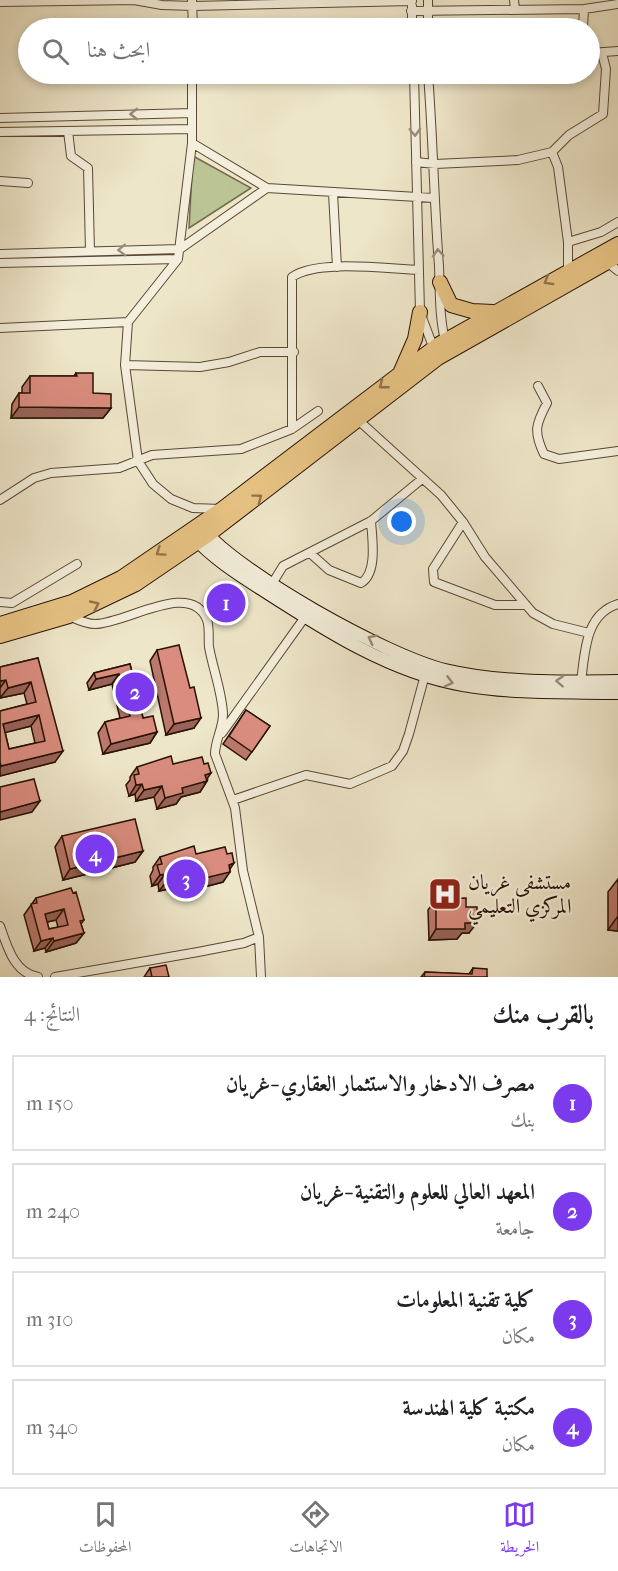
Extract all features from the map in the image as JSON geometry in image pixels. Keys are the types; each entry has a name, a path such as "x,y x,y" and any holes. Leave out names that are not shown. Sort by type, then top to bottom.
{"main road":[{"path":"0,636 69,616 136,584 199,533 357,419 441,350 495,312 568,269 618,244"},
{"path":"0,624 47,612 97,591 199,533 222,509 401,371 614,263"},
{"path":"440,282 451,305 472,311 495,312"},
{"path":"401,371 415,339 420,312"},
{"path":"199,533 272,584 426,671 491,678 580,682 618,681"},
{"path":"199,533 242,576 305,617 363,648 462,685 517,691 618,693"}],"street":[{"path":"0,2 135,0 162,5 412,1 411,18"},
{"path":"428,0 428,18"},
{"path":"411,11 428,12 514,5 584,9 618,4"},
{"path":"584,9 584,18"},
{"path":"416,162 435,164 518,160 552,152 569,135 603,114 606,69 602,53 618,51"},
{"path":"192,84 192,143 178,259 128,322 124,365 138,461 153,484 171,499 193,508 222,509"},
{"path":"414,84 420,312 441,350"},
{"path":"429,84 435,164 434,198 440,282 441,350"},
{"path":"0,118 192,113"},
{"path":"0,132 192,129"},
{"path":"68,131 71,156 88,168 90,251"},
{"path":"192,143 267,188 434,198"},
{"path":"552,152 558,167 568,242 568,269"},
{"path":"0,181 28,183"},
{"path":"0,254 180,249 267,188"},
{"path":"333,193 337,267"},
{"path":"568,242 601,232 618,222"},
{"path":"0,263 178,259"},
{"path":"292,429 294,352 292,277 301,271 337,267 419,270"},
{"path":"1,332 128,322"},
{"path":"124,365 200,367 229,362 260,352 294,352"},
{"path":"538,386 547,403 536,425 538,442 544,454 559,459 618,452"},
{"path":"0,500 34,478 51,473 119,468 152,455 241,449 292,429 318,411"},
{"path":"357,419 441,495 463,522 484,557 524,605 540,619 589,633"},
{"path":"272,584 283,566 371,521 422,479"},
{"path":"310,553 329,570 361,583 366,580 371,566 371,521"},
{"path":"463,522 433,569 434,582 495,605 524,605"},
{"path":"0,602 12,603 77,564"},
{"path":"69,616 94,624 180,602 197,606 208,622 209,645 223,713 222,733"},
{"path":"580,682 589,633 602,610 618,604"},
{"path":"261,977 259,937 243,871 233,800 215,754 215,747 222,733 305,617"},
{"path":"233,800 306,774 350,784 392,766 403,751 426,671"},
{"path":"0,926 14,960 21,970 38,977"},
{"path":"55,977 244,943 259,937"}],"green space":[{"path":"193,156 251,188 189,228"}],"building":[{"path":"76,373 93,373 93,393 111,394 111,408 19,407 19,393 30,393 30,376 77,376"},
{"path":"179,645 190,688 194,687 201,718 174,724 157,650"},
{"path":"38,658 63,751 1,766 0,711 36,702 31,682 8,688 6,680 0,681 0,667","holes":["39,715 45,741 9,749 3,724"]},
{"path":"130,664 143,718 153,716 157,732 111,744 105,722 130,716 119,674 96,679 94,673"},
{"path":"246,710 270,726 252,752 229,736"},
{"path":"171,756 173,764 202,757 204,764 208,763 211,773 205,775 207,781 182,788 183,793 165,798 162,786 144,790 142,784 136,785 134,775 139,774 137,767"},
{"path":"34,779 40,801 0,812 0,787"},
{"path":"135,819 143,851 70,869 62,836"},
{"path":"194,846 196,854 225,847 227,854 232,853 234,863 229,865 230,872 205,878 207,884 188,888 185,876 167,881 165,874 160,875 157,865 162,864 160,857"},
{"path":"71,888 73,893 76,892 84,920 80,921 84,933 54,941 53,938 41,941 31,904 37,903 36,898","holes":["64,909 68,925 49,929 45,914"]},
{"path":"466,898 466,907 477,907 477,923 465,923 465,929 436,929 436,899"},
{"path":"166,965 169,977 152,977 150,968"},
{"path":"473,968 487,969 487,977 424,977 425,972 472,974"}],"place":[{"name":"مصرف الادخار والاستثمار العقاري -غريان","path":"226,603"},
{"name":"المعهد العالي للعلوم والتقنية -غريان","path":"135,692"},
{"name":"مكتبة كلية الهندسة","path":"95,854"},
{"name":"كلية تقنية المعلومات","path":"186,879"},
{"name":"مستشفى غريان المركزي التعليمي","path":"445,894"}]}
